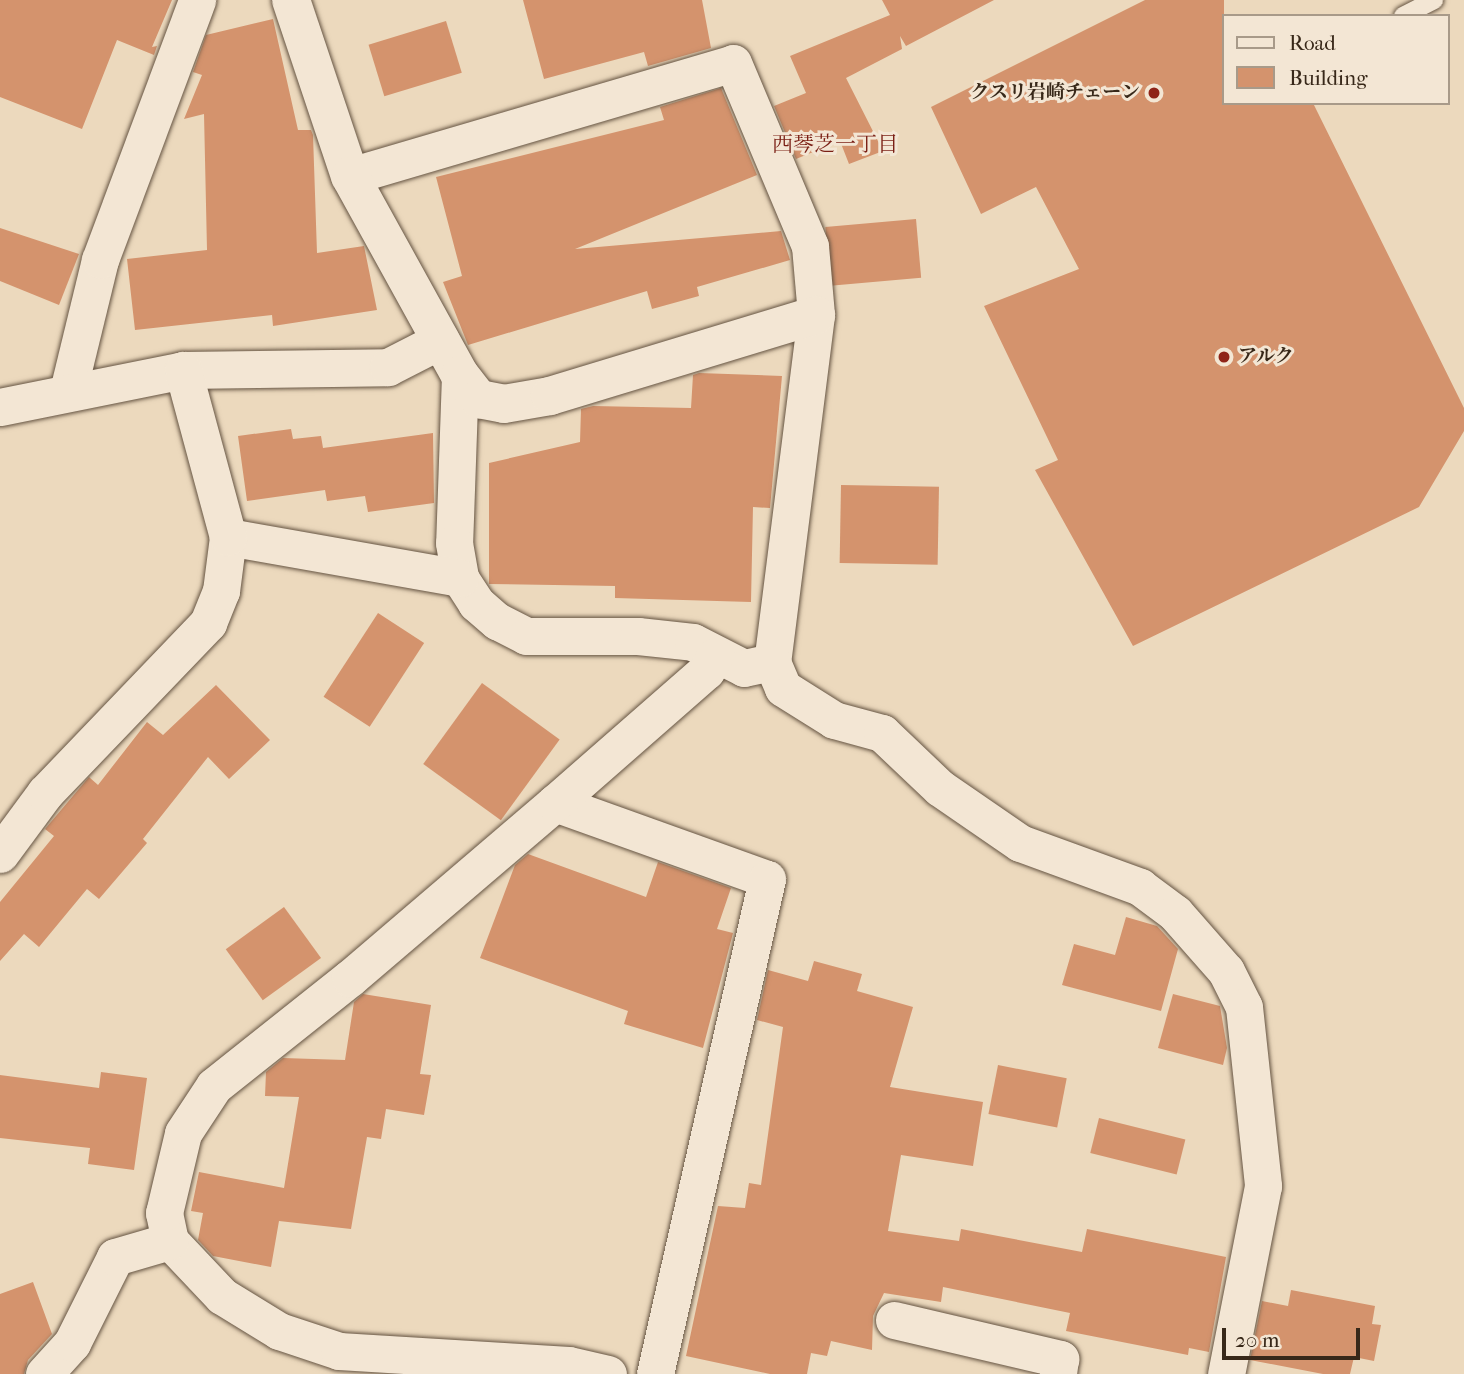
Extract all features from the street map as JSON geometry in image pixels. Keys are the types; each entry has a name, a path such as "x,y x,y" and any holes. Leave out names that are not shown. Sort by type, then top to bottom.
{"street":[{"path":"68,391 100,260 197,0"},
{"path":"291,0 350,176 460,376 479,399 504,404 550,396 816,315"},
{"path":"350,176 733,63 810,246 816,315 772,662 783,688 834,720 882,733 940,788 1020,843 1140,887 1175,913 1226,971 1244,1007 1262,1186 1226,1374"},
{"path":"0,407 13,408 68,391 183,370 388,367 441,340"},
{"path":"0,854 45,793 208,623 221,591 228,537 183,370"},
{"path":"460,376 454,543 460,578 476,603 498,621 526,636 652,638 693,642 715,656 744,668 772,662"},
{"path":"228,537 460,578"},
{"path":"608,1374 569,1365 418,1359 339,1351 279,1331 222,1296 170,1241 164,1213 183,1133 214,1086 350,978 555,803 706,671 715,656"},
{"path":"555,803 767,879 654,1374"},
{"path":"44,1374 72,1343 115,1257 170,1241"},
{"path":"894,1320 1060,1359 1058,1374"}],"lane":[{"path":"1407,14 1434,0"}],"building":[{"path":"0,0 172,0 152,47 157,46 154,55 117,40 82,129 0,97"},
{"path":"523,0 702,0 711,48 648,66 644,52 544,79"},
{"path":"882,0 994,0 906,46 900,36 902,49 846,78 883,151 849,164 840,141 796,159 774,106 806,93 790,56 890,15"},
{"name":"アルク","path":"1145,0 1224,0 1222,105 1314,105 1464,408 1464,431 1419,507 1133,646 1035,470 1058,460 984,306 1079,269 1036,187 981,214 931,107"},
{"path":"273,19 298,130 311,130 313,135 317,253 364,246 377,310 273,326 272,315 135,330 127,259 207,250 204,114 184,119 202,75 193,72 206,35"},
{"path":"446,21 462,73 384,96 369,45"},
{"path":"721,88 757,175 575,249 781,231 790,260 697,287 699,296 652,309 647,291 468,345 443,282 462,276 436,177 664,120 660,107"},
{"path":"916,219 921,278 830,286 825,227"},
{"path":"0,228 79,254 59,305 0,281"},
{"path":"693,375 782,376 770,508 753,507 751,602 615,598 615,586 489,584 489,463 580,442 581,409 593,406 691,408"},
{"path":"291,429 293,439 321,436 323,448 433,433 434,503 368,512 365,496 327,501 325,490 247,501 238,436"},
{"path":"841,485 939,487 938,565 840,563"},
{"path":"378,613 424,643 370,727 324,697"},
{"path":"482,683 560,739 501,820 423,764"},
{"path":"216,685 270,740 229,779 208,757 143,839 147,843 99,899 87,889 39,947 24,934 0,961 0,902 54,836 45,829 89,777 98,785 147,722 163,735"},
{"path":"528,854 646,897 658,862 731,888 717,929 733,933 703,1048 624,1024 628,1011 480,958 515,865"},
{"path":"284,907 321,958 263,1000 226,949"},
{"path":"1126,917 1157,926 1178,949 1161,1011 1062,985 1074,944 1115,955"},
{"path":"814,961 862,974 857,991 913,1007 890,1087 983,1102 973,1166 901,1155 888,1231 959,1241 961,1229 1082,1252 1087,1229 1226,1257 1209,1352 1189,1348 1188,1355 1066,1331 1070,1313 943,1287 941,1302 884,1293 873,1316 872,1350 831,1341 827,1356 811,1353 807,1374 770,1374 686,1356 718,1206 745,1208 749,1183 761,1185 783,1027 757,1020 768,970 808,981"},
{"path":"363,994 431,1005 420,1074 431,1075 424,1115 386,1109 381,1139 367,1137 351,1229 279,1221 271,1267 213,1256 198,1240 203,1213 191,1211 199,1172 284,1188 299,1097 265,1096 266,1072 283,1058 345,1060 354,1002"},
{"path":"1173,994 1220,1006 1227,1048 1223,1065 1158,1048"},
{"path":"998,1065 1067,1078 1057,1127 988,1114"},
{"path":"101,1072 147,1078 134,1170 88,1164 90,1148 0,1138 0,1075 99,1088"},
{"path":"1099,1118 1185,1140 1177,1174 1090,1153"},
{"path":"33,1282 52,1334 28,1360 24,1374 0,1374 0,1294"},
{"path":"1291,1290 1375,1306 1372,1324 1381,1325 1374,1361 1354,1357 1350,1374 1323,1374 1250,1360 1262,1301 1288,1306"}],"place":[{"name":"クスリ岩崎チェーン","path":"1154,93"},
{"name":"アルク","path":"1224,357"}],"district":[{"name":"西琴芝一丁目","path":"835,144"}]}
